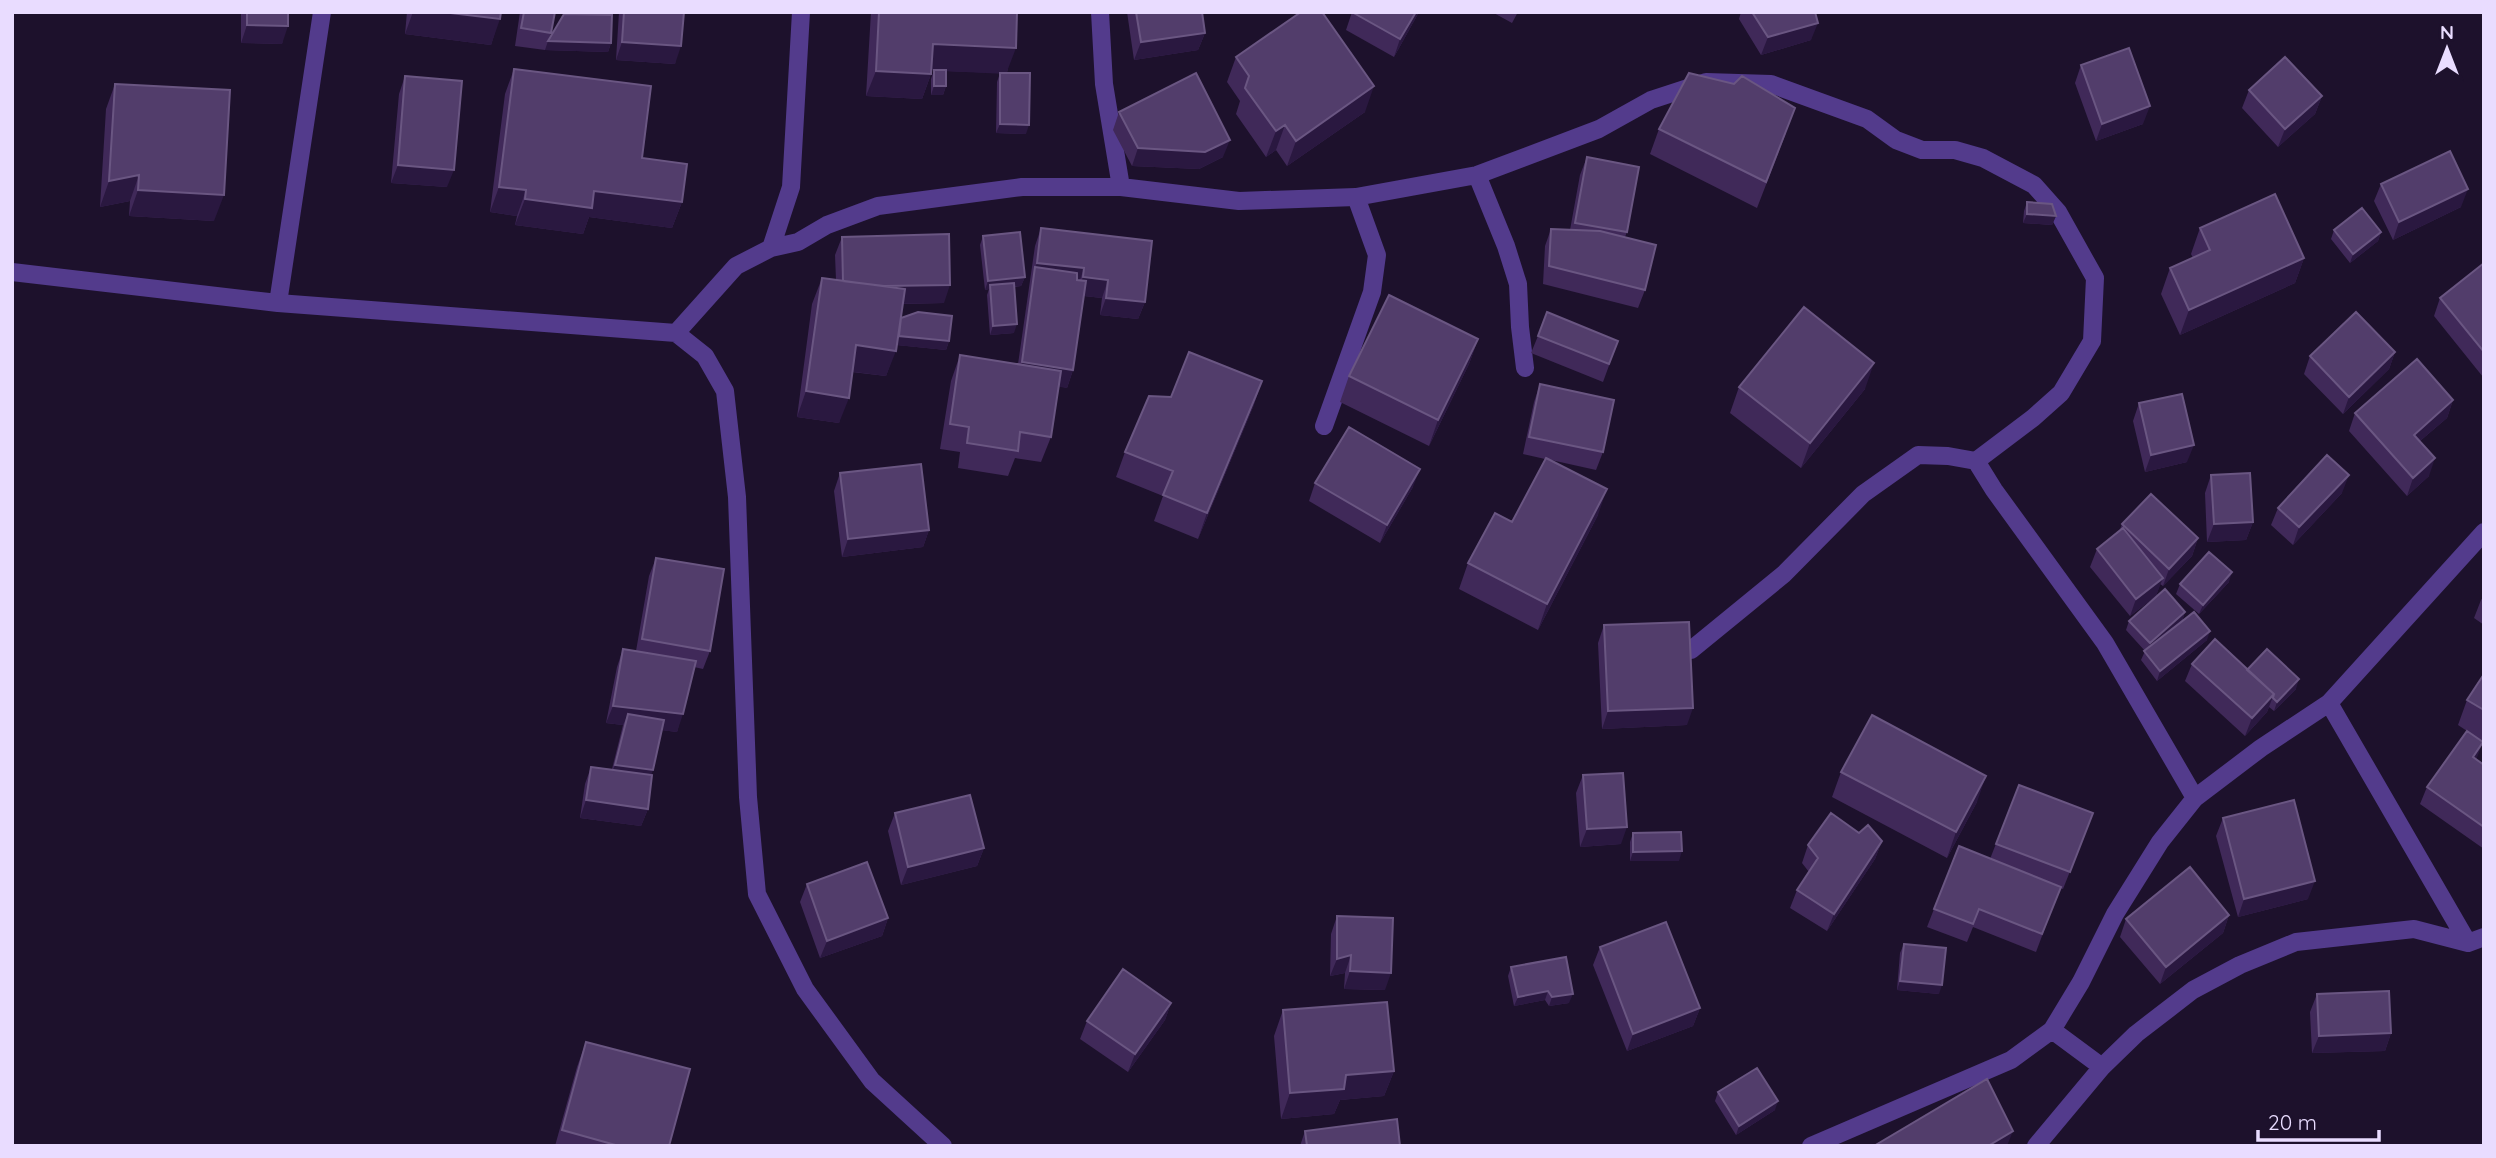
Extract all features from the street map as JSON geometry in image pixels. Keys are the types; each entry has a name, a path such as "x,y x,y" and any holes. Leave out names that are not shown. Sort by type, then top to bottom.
{"street":[{"path":"278,303 322,12"},
{"path":"771,248 791,187 801,12"},
{"path":"1100,12 1104,84 1121,187"},
{"path":"676,333 736,266 771,248 797,242 827,225 878,206 1022,187 1121,187 1239,201 1356,197 1476,175 1599,129 1651,100 1706,82 1771,84 1867,119 1896,140 1922,150 1955,150 1983,158 2034,185 2058,212 2095,278 2092,341 2061,393 1976,461 1918,455 1863,494 1784,574 1691,650"},
{"path":"1476,175 1506,246 1518,285 1525,368"},
{"path":"1324,426 1372,292 1377,255 1356,197"},
{"path":"12,272 278,303 676,333 705,356 726,391 737,497 748,797 757,894 805,989 872,1081 943,1146"},
{"path":"1976,461 2105,643 2195,798"},
{"path":"1811,1146 2011,1060 2052,1030 2081,982 2115,914 2160,842 2195,798 2261,748 2329,703 2484,532"},
{"path":"2329,703 2476,940"},
{"path":"2036,1146 2102,1067 2136,1034 2193,990 2240,965 2296,942 2414,929 2476,940"},
{"path":"2052,1030 2102,1067"}],"building":[{"path":"247,12 288,12 288,26 247,25"},
{"path":"442,12 501,12 500,19"},
{"path":"524,12 555,12 551,33 521,28"},
{"path":"624,12 684,12 681,46 622,42"},
{"path":"879,12 1017,12 1016,48 933,44 931,74 876,71"},
{"path":"1136,12 1202,12 1205,33 1141,42"},
{"path":"1301,12 1322,12 1374,86 1296,141 1285,125 1276,131 1245,88 1249,76 1236,57"},
{"path":"1352,12 1416,12 1400,39"},
{"path":"1752,12 1815,12 1818,23 1768,37"},
{"path":"564,14 612,15 611,43 548,41"},
{"path":"2129,48 2150,106 2102,124 2081,65"},
{"path":"2285,57 2322,96 2285,129 2249,90"},
{"path":"514,69 651,86 642,158 687,164 682,202 594,191 592,208 525,199 526,190 499,187"},
{"path":"934,70 946,70 946,86 934,86"},
{"path":"1000,73 1030,73 1029,125 1000,124"},
{"path":"1196,73 1230,140 1205,152 1138,148 1119,112"},
{"path":"1689,73 1734,84 1742,76 1795,108 1766,182 1659,129"},
{"path":"405,76 462,81 454,170 398,165"},
{"path":"115,84 230,90 224,195 138,190 139,175 109,181"},
{"path":"2450,151 2468,189 2399,222 2381,184"},
{"path":"1587,157 1639,167 1627,232 1575,223"},
{"path":"2275,194 2304,258 2189,310 2170,268 2210,250 2200,228"},
{"path":"2027,202 2052,204 2056,216 2027,214"},
{"path":"2362,208 2381,232 2353,254 2334,230"},
{"path":"1041,228 1152,241 1145,302 1106,298 1108,280 1083,277 1084,268 1037,263"},
{"path":"1551,229 1600,231 1656,245 1645,290 1549,266"},
{"path":"1020,232 1025,277 988,281 983,236"},
{"path":"949,234 950,285 884,286 843,281 842,237"},
{"path":"2484,263 2484,352 2440,298"},
{"path":"1035,267 1077,273 1077,280 1086,281 1073,370 1022,362"},
{"path":"822,278 905,289 896,351 856,345 849,398 806,391"},
{"path":"1014,283 1017,324 993,326 990,285"},
{"path":"1389,295 1478,339 1438,420 1349,376"},
{"path":"1804,307 1874,363 1810,443 1739,387"},
{"path":"918,312 952,316 949,341 899,336 901,318"},
{"path":"1547,312 1618,341 1609,364 1538,336"},
{"path":"2356,312 2395,352 2349,397 2310,356"},
{"path":"1189,352 1262,381 1207,513 1163,495 1173,471 1125,452 1149,396 1171,397"},
{"path":"960,355 1061,371 1051,437 1020,432 1018,451 967,443 969,427 950,424"},
{"path":"2417,359 2453,400 2414,435 2435,458 2413,478 2355,413"},
{"path":"1540,384 1614,400 1603,452 1529,437"},
{"path":"2182,394 2194,445 2151,455 2139,403"},
{"path":"1349,427 1420,469 1387,525 1315,483"},
{"path":"2327,455 2349,475 2299,527 2278,508"},
{"path":"1546,458 1607,489 1547,604 1468,563 1495,513 1512,522"},
{"path":"921,464 929,530 848,539 840,473"},
{"path":"2250,473 2253,522 2214,524 2211,475"},
{"path":"2151,494 2198,538 2169,569 2122,524"},
{"path":"2123,528 2163,578 2136,599 2097,549"},
{"path":"2209,552 2232,572 2203,605 2180,584"},
{"path":"656,558 724,569 710,651 642,639"},
{"path":"2165,589 2185,612 2150,643 2129,621"},
{"path":"2194,612 2210,631 2160,671 2144,651"},
{"path":"1689,622 1693,708 1608,711 1604,625"},
{"path":"2215,639 2274,694 2252,718 2192,664"},
{"path":"623,649 696,661 683,714 613,706"},
{"path":"2267,649 2299,679 2277,702 2273,698 2274,694 2247,670"},
{"path":"2484,674 2484,710 2467,700"},
{"path":"628,714 664,720 653,770 615,765"},
{"path":"1872,715 1986,776 1956,832 1841,772"},
{"path":"2467,731 2483,742 2473,757 2484,765 2484,827 2427,787"},
{"path":"591,767 652,775 648,809 586,800"},
{"path":"1623,773 1627,827 1587,829 1583,775"},
{"path":"2019,785 2093,813 2070,872 1996,844"},
{"path":"970,795 984,848 908,867 895,813"},
{"path":"2294,800 2315,881 2244,899 2223,818"},
{"path":"1831,813 1859,833 1868,825 1882,841 1834,914 1797,890 1818,858 1808,845"},
{"path":"1681,832 1682,851 1633,852 1633,833"},
{"path":"1959,846 2061,887 2042,934 1979,909 1973,924 1934,909"},
{"path":"867,862 888,918 827,941 807,884"},
{"path":"2190,867 2229,915 2166,967 2126,919"},
{"path":"1337,916 1393,918 1391,973 1350,971 1351,955 1337,959"},
{"path":"1666,922 1700,1008 1633,1034 1600,947"},
{"path":"1904,944 1946,948 1942,985 1900,981"},
{"path":"1566,957 1573,994 1552,997 1548,991 1518,997 1511,967"},
{"path":"1123,969 1171,1003 1135,1054 1087,1021"},
{"path":"2389,991 2391,1033 2319,1036 2317,994"},
{"path":"1387,1002 1394,1071 1346,1075 1344,1089 1290,1093 1283,1010"},
{"path":"586,1042 690,1069 669,1146 619,1146 562,1130"},
{"path":"1757,1068 1778,1101 1739,1126 1718,1092"},
{"path":"1987,1079 2013,1131 1988,1146 1874,1146"},
{"path":"1397,1119 1400,1146 1307,1146 1305,1131"}]}
